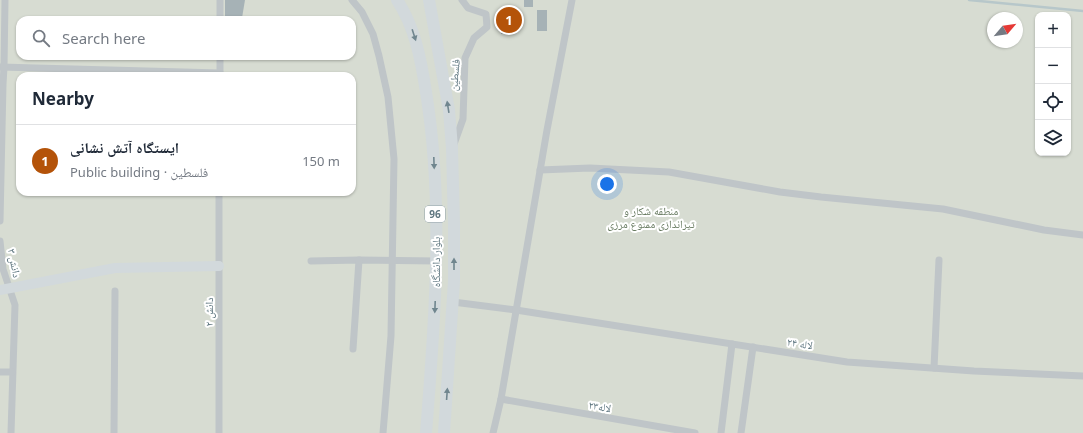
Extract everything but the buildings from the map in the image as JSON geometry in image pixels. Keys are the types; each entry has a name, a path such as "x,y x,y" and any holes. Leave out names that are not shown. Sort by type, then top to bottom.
{"main road":[{"name":"بلوار دانشگاه","path":"397,0 403,9 413,32 422,62 434,149 436,261 433,342 426,433"},
{"name":"بلوار دانشگاه","path":"429,0 449,110 452,148 454,225 453,302 444,433"}],"street":[{"path":"0,221 4,0"},
{"path":"220,0 220,16"},
{"path":"352,0 362,12 373,34 388,97 394,159 391,336 383,433"},
{"name":"فلسطین","path":"452,148 463,119 465,58 474,38 487,27 486,14 468,8 462,0"},
{"path":"493,433 501,399 540,170 572,0"},
{"path":"220,60 220,72"},
{"path":"2,67 158,72"},
{"path":"540,170 590,168 669,172 780,192 943,209 1044,230 1083,235"},
{"name":"دانش ۲","path":"219,433 220,196"},
{"name":"دانش ۳","path":"0,241 5,289 14,305 11,433"},
{"path":"353,349 359,260"},
{"path":"934,368 939,260"},
{"path":"311,261 436,261"},
{"path":"5,289 115,268 219,266"},
{"path":"114,433 115,291"},
{"name":"لاله ۲۴","path":"453,302 516,310 847,362 1083,376"},
{"path":"721,433 732,344"},
{"path":"740,433 753,347"},
{"path":"0,372 12,372"},
{"name":"لاله۲۳","path":"501,399 656,430 695,433"}],"green space":[{"name":"منطقه شکار و تیراندازی ممنوع مرزی","path":"0,0 1083,0 1083,433 0,433"}],"waterway":[{"path":"969,0 1083,11"}],"place":[{"name":"ایستگاه آتش نشانی","path":"509,20"}]}
